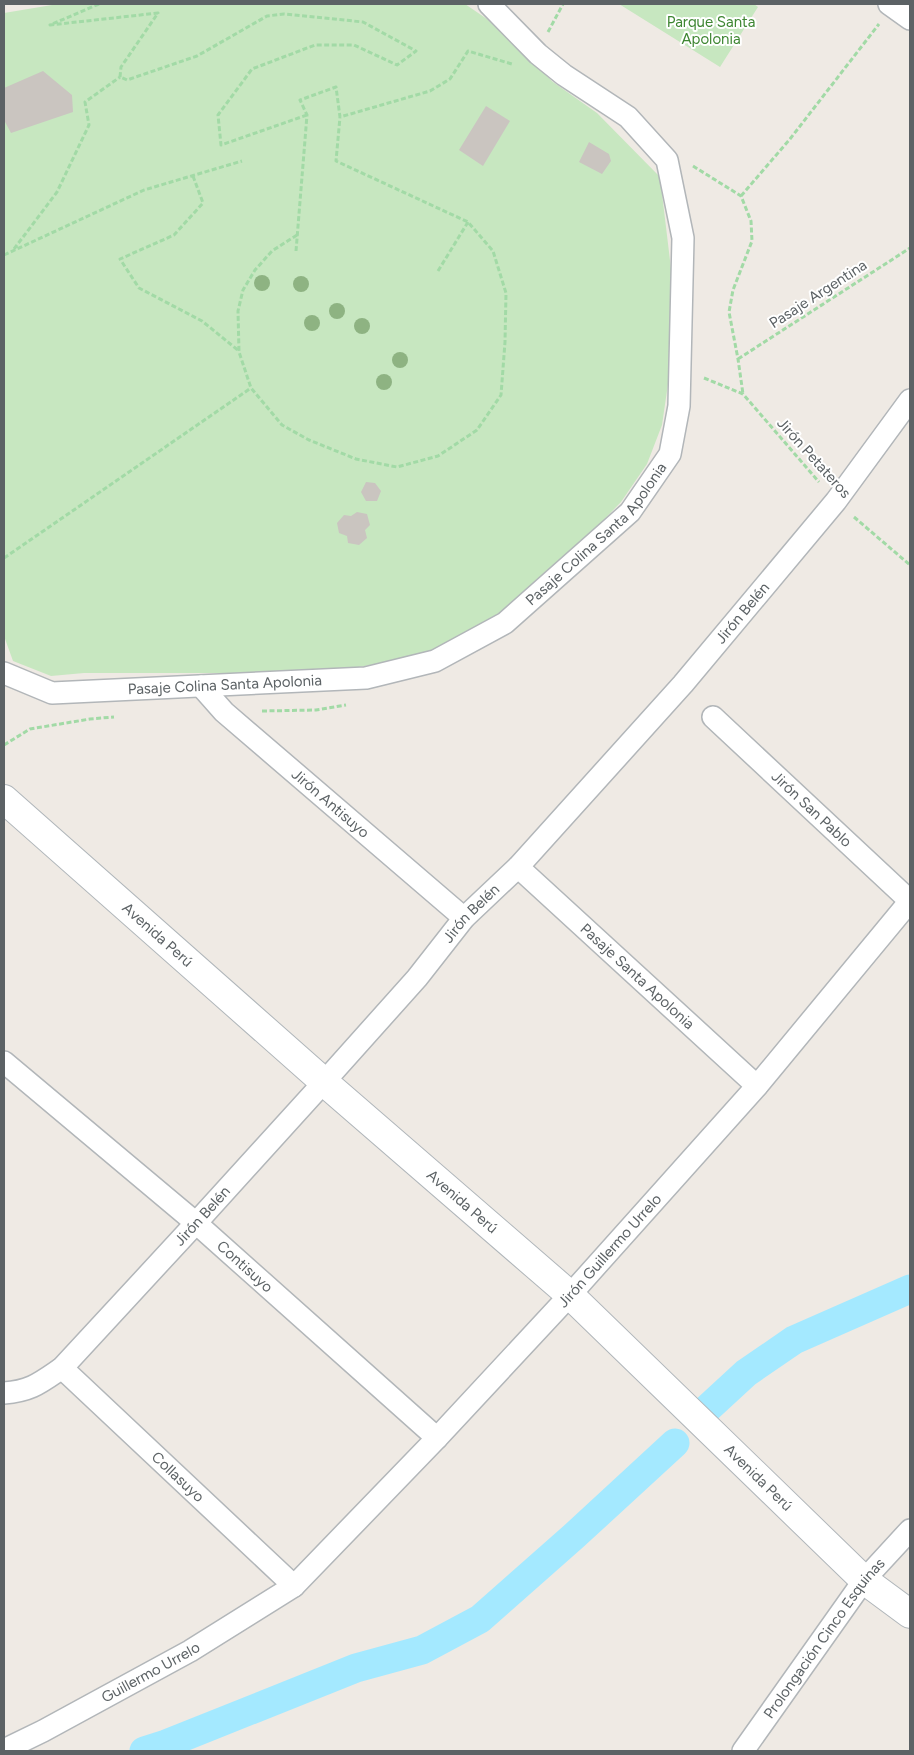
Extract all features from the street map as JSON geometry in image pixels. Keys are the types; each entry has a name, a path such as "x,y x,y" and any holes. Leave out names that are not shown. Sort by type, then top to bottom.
{"street":[{"name":"Pasaje Colina Santa Apolonia","path":"4,673 52,693 366,678 436,660 506,623 630,512 670,454 679,406 683,238 667,160 628,117 564,76 538,54 489,4"},
{"path":"892,5 910,19"},
{"name":"Jirón Belén","path":"4,1393 22,1392 40,1383 62,1368 196,1223 417,978 464,918 518,867 683,684 836,501 910,400"},
{"name":"Jirón Antisuyo","path":"201,686 224,712 464,918"},
{"name":"Jirón San Pablo","path":"713,717 910,901"},
{"name":"Avenida Perú","path":"4,799 324,1082 570,1295 864,1580 910,1614"},
{"name":"Pasaje Santa Apolonia","path":"518,867 757,1086"},
{"name":"Jirón Guillermo Urrelo","path":"294,1586 437,1438 570,1295 757,1086 910,901"},
{"name":"Contisuyo","path":"4,1062 196,1223 437,1438"},
{"name":"Collasuyo","path":"62,1368 294,1586"},
{"name":"Prolongación Cinco Esquinas","path":"743,1751 864,1580 910,1530"},
{"name":"Guillermo Urrelo","path":"4,1750 43,1731 190,1651 294,1586"}],"path":[{"path":"14,250 57,192 89,125 85,102 120,77 121,67 158,12 50,25 98,4"},
{"path":"740,196 790,139 892,5"},
{"path":"120,77 127,80 197,56 267,16 284,14 363,22 416,51 397,65 354,45 314,45 252,69 218,115 221,145 307,115"},
{"path":"340,117 430,91 450,79 468,51 515,65"},
{"path":"296,252 307,115 300,100 336,87 340,117 336,161 468,222 493,251 506,292 506,342 500,395 477,430 438,456 397,467 356,459 309,440 282,425 251,388 239,352 238,311 243,290 255,270 272,250 297,235"},
{"path":"4,255 144,190 242,161"},
{"path":"689,165 696,167 740,196 751,221 752,241 733,290 729,312 743,394"},
{"path":"193,176 203,203 174,235 120,259 139,288 202,321 239,352"},
{"path":"438,271 468,222"},
{"name":"Pasaje Argentina","path":"738,359 910,248"},
{"name":"Jirón Petateros","path":"697,375 743,394 836,501 910,565"},
{"path":"4,558 251,388"},
{"path":"224,712 316,710 353,704"},
{"path":"4,745 30,729 120,716"}],"green space":[{"path":"58,4 465,4 487,19 553,82 597,113 660,177 672,277 668,384 662,425 647,464 621,502 591,533 542,575 509,607 433,654 359,667 273,673 84,673 51,676 13,661 4,636 4,13"},
{"name":"Parque Santa Apolonia","path":"619,4 754,4 758,7 720,67"}],"building":[{"path":"43,71 72,95 73,112 11,133 4,120 4,88"},
{"path":"486,106 510,121 483,166 459,150"},
{"path":"589,142 609,154 611,161 602,174 579,162"},
{"path":"366,482 375,483 381,491 377,501 366,501 361,492"},
{"path":"357,512 367,514 370,525 365,530 367,538 359,545 348,543 347,536 339,533 337,523 344,515 351,516"}],"waterway":[{"path":"708,1408 746,1373 794,1340 910,1289"},
{"path":"144,1751 166,1744 356,1668 422,1650 480,1619 675,1443"}]}
